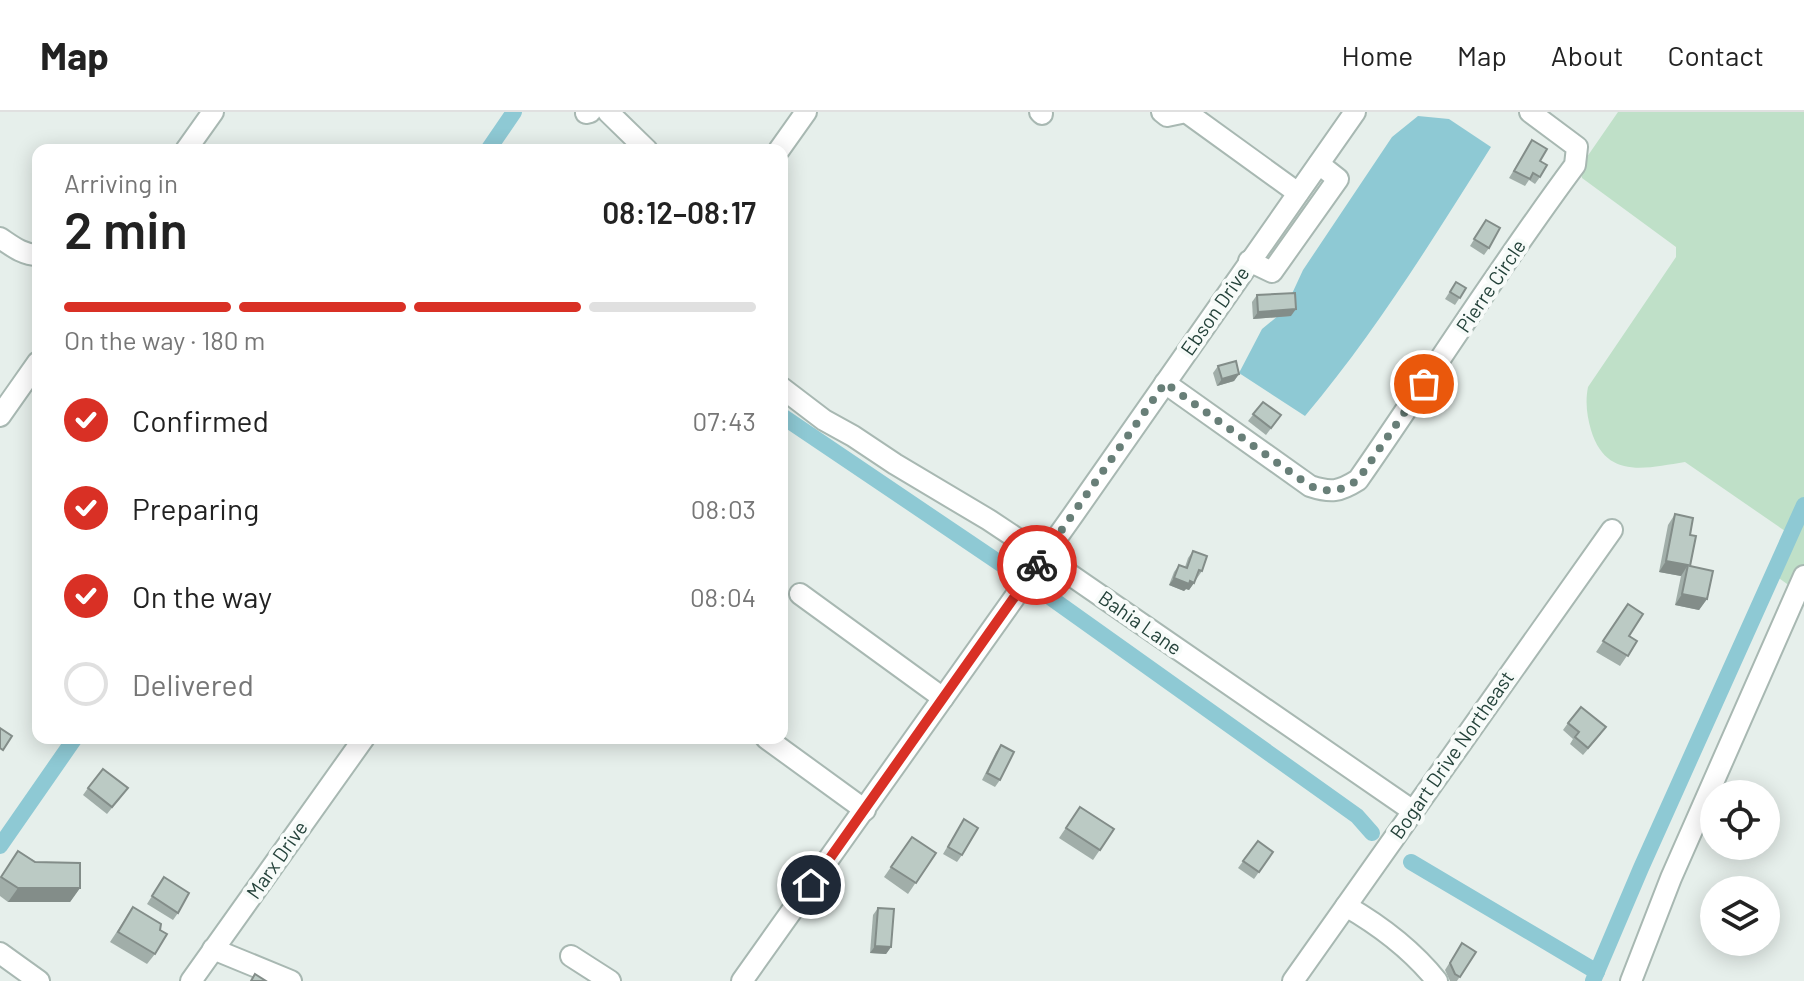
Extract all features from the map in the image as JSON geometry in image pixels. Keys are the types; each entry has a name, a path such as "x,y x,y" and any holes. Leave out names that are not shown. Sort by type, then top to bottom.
{"street":[{"path":"190,144 213,112"},
{"path":"608,112 641,144"},
{"path":"783,144 806,112"},
{"path":"1162,112 1167,116 1186,112 1298,193"},
{"name":"Ebson Drive","path":"742,981 1355,112"},
{"name":"Pierre Circle","path":"1165,383 1310,486 1326,492 1343,489 1358,480 1575,165 1577,147 1530,112"},
{"path":"1249,261 1272,272 1314,214 1338,179 1319,164"},
{"path":"0,238 32,255"},
{"path":"0,416 32,371"},
{"name":"Bahia Lane","path":"788,393 824,420 1043,556 1413,811"},
{"name":"Bogart Drive Northeast","path":"1293,981 1612,530"},
{"path":"1631,981 1671,878 1804,576"},
{"path":"800,594 943,698"},
{"name":"Marx Drive","path":"191,981 360,744"},
{"path":"774,744 865,810"},
{"path":"1346,906 1374,923 1427,968 1437,981"},
{"path":"213,949 291,981"},
{"path":"0,953 39,981"},
{"path":"571,956 610,981"}],"green space":[{"path":"1618,112 1804,112 1804,596 1769,571 1785,531 1685,462 1642,468 1617,464 1598,446 1591,430 1587,409 1588,387 1676,257 1676,247 1582,178 1580,167"}],"water":[{"path":"1418,116 1449,119 1491,147 1379,319 1305,416 1239,373 1262,329 1284,311 1303,270 1392,137"}],"building":[{"path":"1532,140 1547,149 1540,161 1547,165 1540,177 1533,173 1530,179 1514,171"},
{"path":"1486,220 1500,228 1489,248 1474,239"},
{"path":"1456,282 1466,288 1460,298 1450,292"},
{"path":"1295,293 1296,309 1258,312 1257,295"},
{"path":"1236,361 1239,374 1222,379 1218,366"},
{"path":"1263,402 1281,415 1271,428 1253,414"},
{"path":"1675,514 1693,518 1690,535 1696,536 1690,566 1713,571 1707,599 1682,594 1688,565 1666,561"},
{"path":"1193,551 1207,556 1202,571 1199,570 1194,583 1190,581 1189,584 1174,578 1179,565 1187,568"},
{"path":"1628,604 1643,614 1629,636 1637,641 1628,656 1603,641"},
{"path":"1581,707 1606,727 1588,748 1575,737 1579,732 1568,723"},
{"path":"0,728 12,736 3,750 0,748"},
{"path":"1001,745 1014,752 1000,780 987,773"},
{"path":"103,769 128,788 112,807 88,788"},
{"path":"1080,807 1114,829 1100,850 1066,828"},
{"path":"964,819 978,828 962,855 948,847"},
{"path":"912,837 936,853 916,883 891,867"},
{"path":"1258,841 1273,852 1259,872 1243,861"},
{"path":"18,851 35,862 80,863 80,888 18,888 1,877"},
{"path":"164,877 189,893 178,913 152,896"},
{"path":"133,907 161,924 160,930 167,934 155,954 118,932"},
{"path":"878,908 894,909 891,947 875,946"},
{"path":"1462,943 1476,952 1460,977 1450,963"},
{"path":"255,974 266,981 251,981"}],"waterway":[{"path":"492,144 514,112"},
{"path":"788,420 1007,568"},
{"path":"1593,981 1804,505"},
{"path":"1044,593 1357,816 1372,833"},
{"path":"0,846 71,744"},
{"path":"1411,862 1597,972"}],"way so far":[{"path":"1037,565 1165,383 1310,486 1326,492 1343,489 1358,480 1424,384"}],"route":[{"path":"811,885 1037,565"}]}
